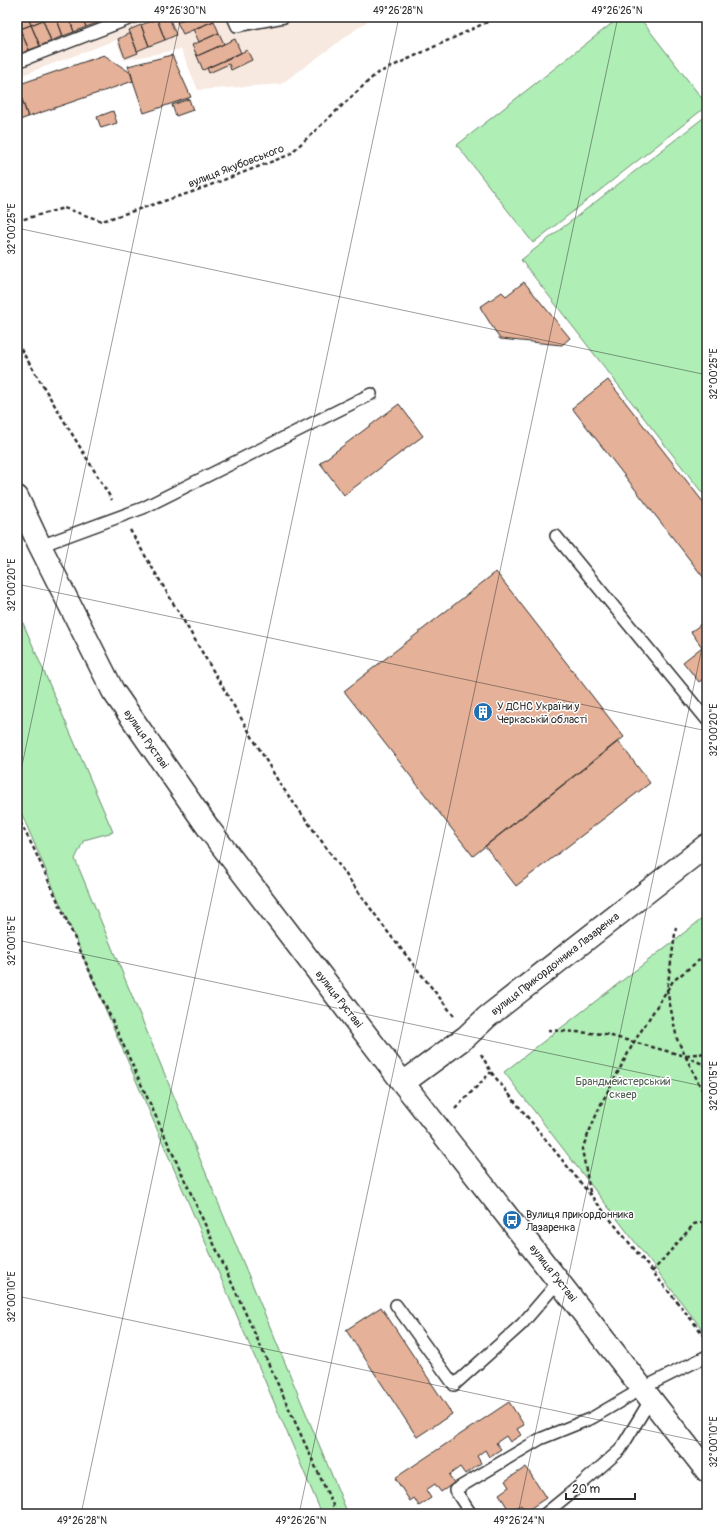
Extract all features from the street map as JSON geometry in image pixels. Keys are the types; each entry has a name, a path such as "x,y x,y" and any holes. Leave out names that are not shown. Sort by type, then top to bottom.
{"main road":[{"name":"вулиця Руставі","path":"17,498 114,691 209,829 404,1083 707,1470"},
{"name":"вулиця Прикордонника Лазаренка","path":"404,1083 467,1036 487,1016 707,845"}],"lane":[{"path":"17,62 134,17"},
{"path":"233,17 237,26 284,17"},
{"path":"40,546 143,508 371,394"},
{"path":"556,536 707,720"},
{"path":"396,1305 454,1385 522,1324 559,1281"},
{"path":"471,1514 455,1490 540,1439 647,1394 707,1356"},
{"path":"545,1514 620,1450 647,1394"}],"path":[{"name":"вулиця Якубовського","path":"17,221 64,208 102,221 192,192 289,155 376,74 498,17"},
{"path":"17,344 121,515 280,784 387,931 457,1020"},
{"path":"17,816 34,849 337,1514"},
{"path":"676,927 667,990 677,1039 707,1100"},
{"path":"590,1193 582,1149 600,1106 634,1042 673,981 707,954"},
{"path":"548,1030 604,1034 685,1056 707,1066"},
{"path":"479,1052 491,1072 707,1339"},
{"path":"685,1056 707,1053"},
{"path":"455,1109 491,1072"},
{"path":"652,1272 694,1224 707,1221"}],"shaded area":[{"path":"17,17 373,17 281,84 198,90 181,49 124,60 116,40 17,77"}],"green space":[{"path":"620,17 639,17 707,106 533,243 457,145"},
{"path":"707,115 707,499 521,260"},
{"path":"17,609 113,832 84,840 75,859 348,1514 322,1514 17,803"},
{"name":"Брандмейстерський сквер","path":"707,915 707,1331 705,1333 504,1072"}],"building":[{"path":"17,17 28,17 31,25 20,29"},
{"path":"28,17 42,17 43,20 31,25"},
{"path":"56,17 63,36 51,41 43,20"},
{"path":"56,17 69,17 74,32 63,36"},
{"path":"69,17 82,17 86,27 74,32"},
{"path":"82,17 95,17 97,23 86,27"},
{"path":"95,17 108,17 109,18 97,23"},
{"path":"160,17 169,17 176,35 165,40 157,19"},
{"path":"190,17 212,17 214,21 183,34 177,22"},
{"path":"157,19 165,40 149,46 141,25"},
{"path":"43,20 51,41 40,46 31,25"},
{"path":"17,21 20,29 17,31"},
{"path":"214,21 219,33 199,42 193,29"},
{"path":"31,25 40,46 29,50 20,29"},
{"path":"141,25 149,46 137,51 129,30"},
{"path":"20,29 29,50 18,55 17,31"},
{"path":"130,33 138,53 125,58 118,39"},
{"path":"219,33 224,44 197,56 192,45"},
{"path":"235,39 241,53 203,70 197,56"},
{"path":"247,50 252,60 231,70 229,64 209,73 207,68"},
{"path":"104,55 131,73 133,81 28,117 17,85"},
{"path":"172,55 191,97 144,113 128,66"},
{"path":"17,85 28,117 17,121"},
{"path":"189,99 193,110 176,116 172,105"},
{"path":"113,111 117,123 101,128 97,117"},
{"path":"524,282 570,338 562,345 500,339 480,307 502,292 506,296"},
{"path":"608,380 707,507 707,582 572,408"},
{"path":"399,404 423,436 344,495 320,463"},
{"name":"У ДСНС України у Черкаській області","path":"496,572 624,737 473,856 344,691"},
{"path":"707,619 707,676 699,682 683,662 702,647 691,632"},
{"path":"618,741 650,783 516,886 485,846"},
{"path":"381,1307 452,1414 417,1437 346,1330"},
{"path":"509,1402 524,1425 517,1429 521,1435 510,1442 506,1436 496,1443 501,1449 489,1457 485,1450 477,1456 481,1463 465,1474 460,1467 449,1475 454,1483 441,1492 435,1484 426,1490 431,1498 419,1506 414,1498 410,1501 395,1478"},
{"path":"526,1467 546,1498 525,1512 521,1505 510,1512 499,1494 509,1487 505,1481"}],"place":[{"name":"У ДСНС України у Черкаській області","path":"483,712"},
{"name":"Вулиця прикордонника Лазаренка","path":"512,1220"}]}
